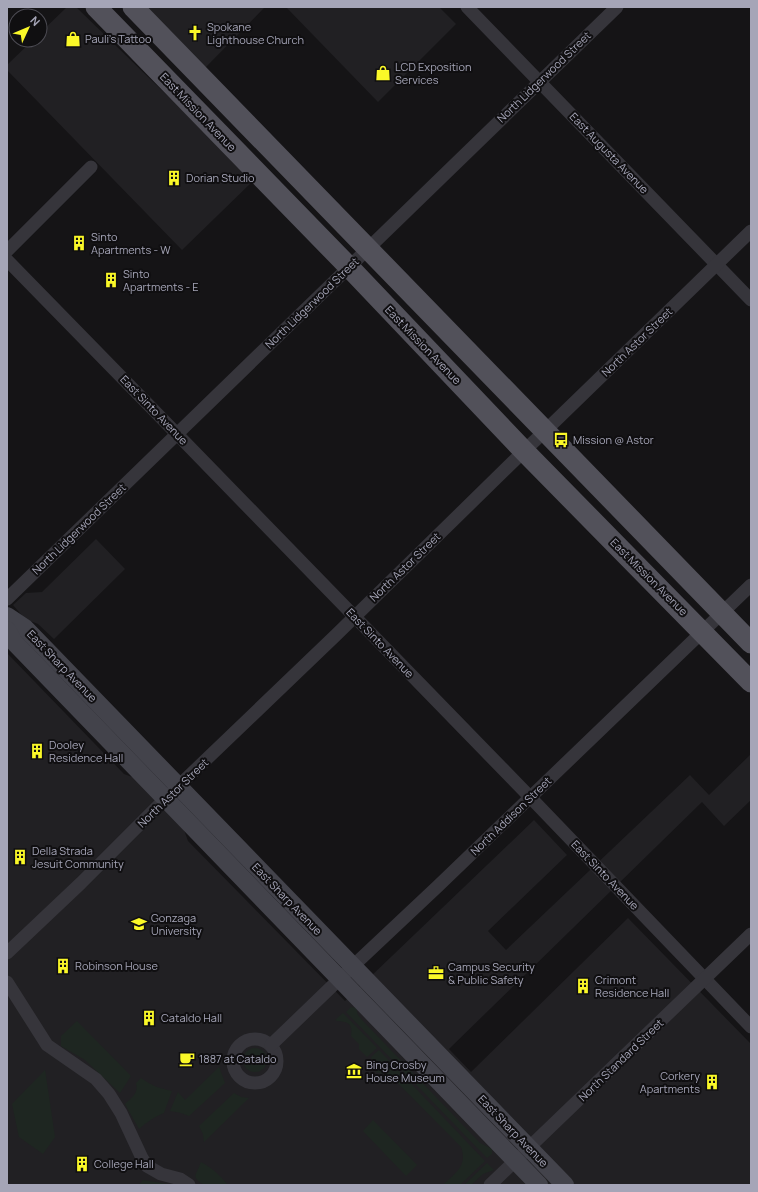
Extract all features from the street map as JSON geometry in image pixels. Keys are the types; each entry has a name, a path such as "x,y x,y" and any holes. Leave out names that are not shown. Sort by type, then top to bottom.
{"main road":[{"name":"East Mission Avenue","path":"96,7 349,267 524,450 751,682"},
{"path":"134,7 751,642"}],"street":[{"name":"East Augusta Avenue","path":"467,7 751,300"},
{"name":"North Lidgerwood Street","path":"7,599 617,7"},
{"path":"7,251 91,167"},
{"name":"North Astor Street","path":"7,953 81,883 524,450 751,232"},
{"name":"East Sinto Avenue","path":"7,260 355,616 751,1027"},
{"name":"North Addison Street","path":"270,1045 437,888 751,585"},
{"name":"East Sharp Avenue","path":"7,616 25,628 340,979 539,1185"},
{"name":"East Sharp Avenue","path":"7,630 13,641 353,966 564,1185"},
{"name":"North Standard Street","path":"490,1185 751,934"},
{"path":"7,982 47,1045 96,1080 109,1094 121,1113 142,1158 148,1166 161,1174 180,1179 189,1185"}],"shaded area":[{"path":"67,7 76,7 254,180 182,250 7,70 7,65 25,48 48,48 48,25"},
{"path":"146,7 265,7 205,68"},
{"name":"LCD Exposition Services","path":"286,7 439,7 456,24 378,102"},
{"path":"96,539 125,569 54,639 38,624 25,619 13,605 26,593 42,592"},
{"name":"Gonzaga University","path":"7,653 124,774 135,778 183,827 188,841 345,1001 534,820 567,855 488,931 506,950 690,775 709,795 751,754 751,800 724,826 702,802 449,1049 471,1072 628,918 751,1044 751,1185 7,1185"},
{"path":"351,1007 356,1008 358,1015 362,1020 480,1143 492,1149 492,1154 487,1158 346,1012"},
{"path":"343,1013 377,1048 367,1057 359,1049 359,1044 351,1036 351,1028 349,1024 335,1020"},
{"path":"77,1021 131,1076 120,1093 85,1060 61,1046 61,1036"},
{"path":"255,1048 264,1051 267,1060 264,1069 255,1072 246,1069 243,1060 246,1051"},
{"path":"379,1050 485,1161 460,1185 443,1185 456,1173 462,1164 463,1154 461,1147 391,1076 376,1072 371,1057"},
{"path":"219,1067 225,1083 189,1116 170,1111 178,1092 185,1100"},
{"path":"45,1070 55,1137 43,1154 19,1137 12,1104"},
{"path":"141,1078 163,1089 172,1091 164,1113 157,1116 139,1129 125,1104 136,1092 136,1083"},
{"path":"234,1093 241,1097 249,1098 204,1142 203,1134 199,1126"},
{"path":"373,1120 417,1165 406,1176 363,1131"},
{"path":"201,1162 216,1172 228,1185 204,1185 197,1180 195,1176"},
{"path":"487,1163 494,1170 483,1174 471,1185 464,1185"},
{"path":"143,1180 174,1185 139,1185"}],"place":[{"name":"Spokane Lighthouse Church","path":"195,33"},
{"name":"Pauli's Tattoo","path":"73,39"},
{"name":"LCD Exposition Services","path":"383,73"},
{"name":"Dorian Studio","path":"174,178"},
{"name":"Sinto Apartments - W","path":"79,243"},
{"name":"Sinto Apartments - E","path":"111,280"},
{"name":"Mission @ Astor","path":"561,440"},
{"name":"Dooley Residence Hall","path":"37,751"},
{"name":"Della Strada Jesuit Community","path":"20,857"},
{"name":"Gonzaga University","path":"139,924"},
{"name":"Robinson House","path":"63,966"},
{"name":"Campus Security & Public Safety","path":"436,973"},
{"name":"Crimont Residence Hall","path":"583,986"},
{"name":"Cataldo Hall","path":"149,1018"},
{"name":"1887 at Cataldo","path":"187,1059"},
{"name":"Bing Crosby House Museum","path":"354,1071"},
{"name":"Corkery Apartments","path":"712,1082"},
{"name":"College Hall","path":"82,1164"}]}
